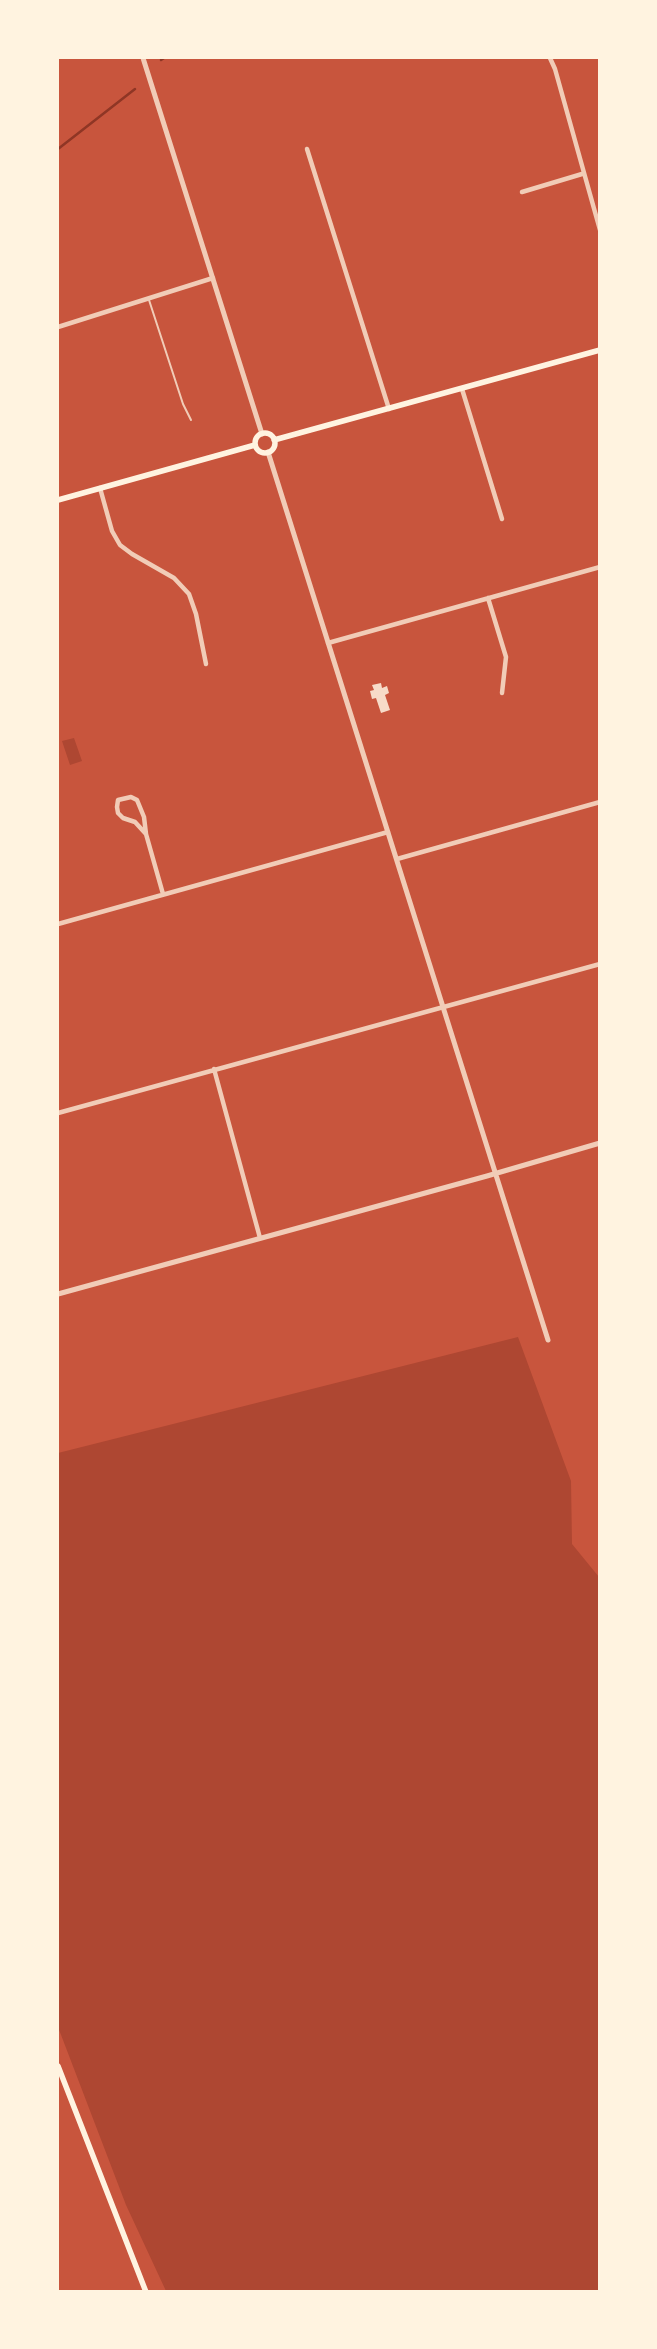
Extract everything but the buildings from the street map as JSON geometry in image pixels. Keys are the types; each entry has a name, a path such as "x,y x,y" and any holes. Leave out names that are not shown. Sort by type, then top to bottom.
{"main road":[{"path":"274,440 600,350"},
{"path":"255,445 256,439 262,434 269,434 274,440"},
{"path":"255,445 262,453 268,452 272,448 274,440"},
{"path":"58,500 255,445"},
{"path":"58,2066 146,2292"}],"street":[{"path":"143,58 262,434"},
{"path":"550,58 555,69 582,174 600,230"},
{"path":"307,150 389,409"},
{"path":"522,192 582,174"},
{"path":"58,327 213,278"},
{"path":"462,388 502,519"},
{"path":"268,452 497,1173 548,1340"},
{"path":"100,488 112,531 120,545 174,578 189,594 196,614 206,664"},
{"path":"328,643 600,568"},
{"path":"488,598 506,657 502,693"},
{"path":"146,834 135,822 124,818 118,813 118,800 131,797 137,800 144,817 146,834 164,894"},
{"path":"397,858 600,802"},
{"path":"58,924 388,832"},
{"path":"58,1113 600,964"},
{"path":"214,1069 260,1238"},
{"path":"58,1294 600,1143"}],"lane":[{"path":"149,298 183,404 191,420"}],"shaded area":[{"path":"74,738 82,761 70,765 62,741"},
{"path":"518,1337 571,1481 572,1544 599,1577 599,2291 166,2291 126,2205 58,2027 58,1453"}],"waterway":[{"path":"58,149 135,89"}]}
